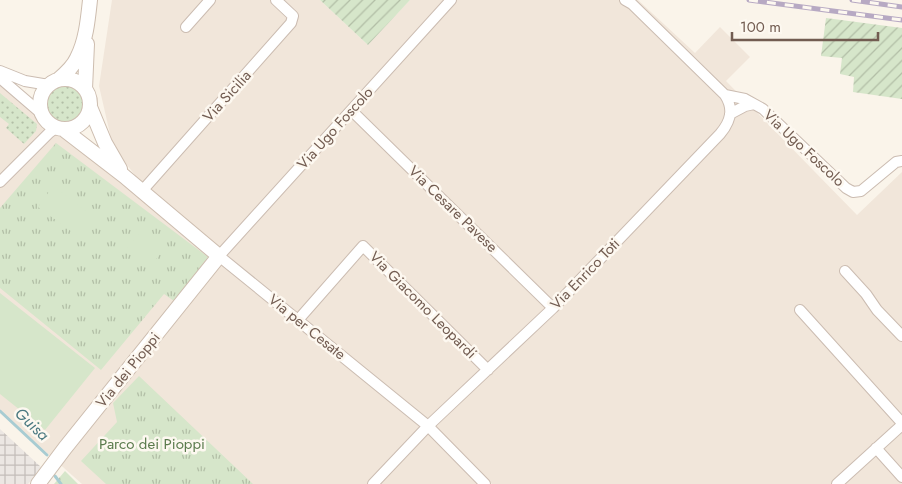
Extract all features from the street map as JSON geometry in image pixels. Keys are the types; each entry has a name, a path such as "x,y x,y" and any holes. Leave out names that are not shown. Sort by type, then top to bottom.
{"street":[{"path":"85,89 87,22 90,0"},
{"path":"186,27 210,0"},
{"name":"Via Sicilia","path":"142,191 292,23 293,16 276,0"},
{"name":"Via Ugo Foscolo","path":"219,256 451,0"},
{"name":"Via Ugo Foscolo","path":"625,0 632,4 725,95 731,95 754,104 767,112 846,188 853,192 861,191 896,162 902,160"},
{"path":"60,128 46,120 40,107 41,99 44,91 71,68 77,59 87,22"},
{"path":"0,71 25,81 54,82 74,80 89,94 90,107 84,121 78,126 60,128 49,133 0,182"},
{"path":"0,78 43,115"},
{"path":"725,95 729,102 730,114"},
{"name":"Via Ugo Foscolo","path":"730,114 744,106 754,104"},
{"name":"Via per Cesate","path":"90,107 105,143 124,176"},
{"name":"Via Cesare Pavese","path":"352,111 553,308"},
{"name":"Via Enrico Toti","path":"373,484 428,426 553,308 720,134 729,121 730,114"},
{"name":"Via per Cesate","path":"60,128 124,176 428,426 486,484"},
{"name":"Via Giacomo Leopardi","path":"298,320 363,246 488,370"},
{"name":"Via dei Pioppi","path":"38,484 219,256"},
{"path":"845,271 866,294 877,310 902,336"},
{"path":"800,310 902,424 837,484"},
{"path":"876,448 902,477"}],"shaded area":[{"path":"112,0 320,0 368,45 410,0 638,0 695,53 720,27 750,57 726,81 857,215 902,172 902,484 492,484 435,426 145,188 113,147 99,86"},
{"path":"0,81 39,114 43,120 55,127 424,426 483,484 82,484 0,411"},
{"path":"0,429 42,468 28,484 0,484"}],"green space":[{"path":"320,0 410,0 368,45"},
{"path":"826,18 902,28 902,99 853,92 854,77 840,74 842,58 821,56"},
{"path":"65,85 78,91 84,104 78,117 65,123 52,117 46,104 52,91"},
{"path":"0,93 37,124 36,131 24,144 6,128 9,124 0,117"},
{"path":"56,143 208,257 174,301 164,294 101,370 0,288 0,208"},
{"path":"53,186 94,217 79,237 38,207"},
{"path":"139,234 161,253 150,267 127,248"},
{"path":"0,293 95,368 45,430 0,394"},
{"name":"Parco dei Pioppi","path":"139,376 253,484 106,484 81,461 117,422 113,403"},
{"path":"65,471 78,484 54,484"}],"waterway":[{"name":"Guisa","path":"0,411 47,455"},
{"name":"Guisa","path":"55,476 61,484"}],"railway":[{"path":"749,0 902,20"},
{"path":"852,0 902,7"}]}
